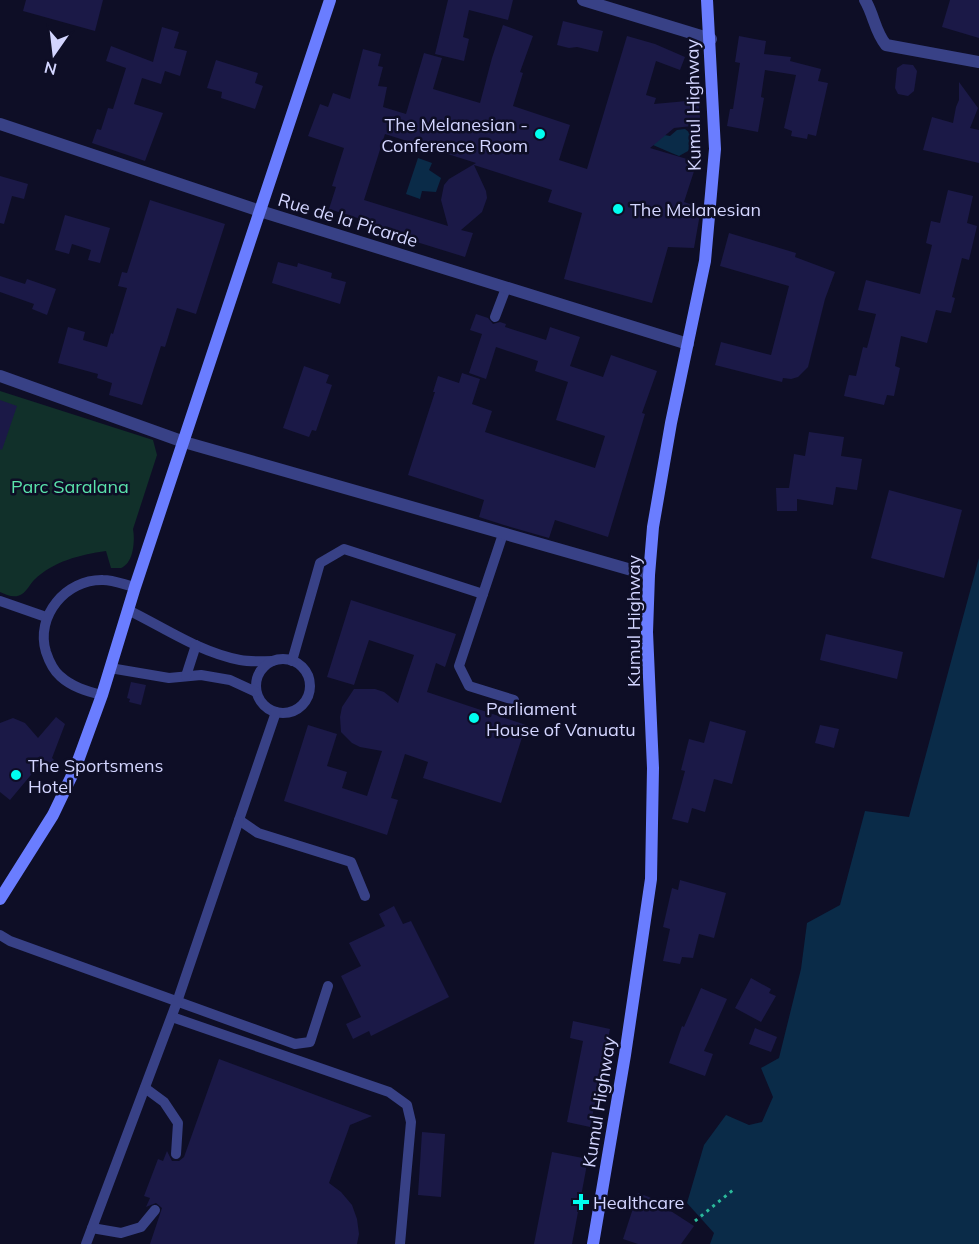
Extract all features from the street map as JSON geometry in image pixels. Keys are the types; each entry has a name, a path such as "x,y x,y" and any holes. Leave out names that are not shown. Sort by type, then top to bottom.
{"street":[{"path":"0,899 53,815 75,769 102,695 135,587 330,0"},
{"path":"583,0 711,39"},
{"name":"Kumul Highway","path":"593,1244 625,1055 651,879 653,768 647,632 649,576 653,527 671,423 705,261 715,149 711,39 707,0"},
{"path":"865,0 873,13 878,36 886,45 979,62"},
{"name":"Rue de la Picarde","path":"0,124 260,211 688,344"},
{"path":"0,376 184,442 649,576"}],"lane":[{"path":"495,317 506,288"},
{"path":"503,534 459,666 469,686 514,700"},
{"path":"292,661 320,563 344,549 483,594"},
{"path":"102,695 75,688 58,675 50,662 43,642 46,617 57,601 79,584 104,580 135,587"},
{"path":"0,601 46,617"},
{"path":"128,610 196,645 222,655 243,660 283,659 292,661 306,672 310,689 300,707 289,713 276,712 264,705 256,692 256,681 262,669 273,661"},
{"path":"186,676 196,645"},
{"path":"110,668 169,678 201,675 230,680 256,692"},
{"path":"86,1244 172,1017 276,712"},
{"path":"239,820 258,834 351,862 365,896"},
{"path":"0,935 10,941 295,1044 310,1042 328,987"},
{"path":"172,1017 389,1092 407,1105 411,1122 400,1244"},
{"path":"145,1088 164,1102 178,1123 176,1154"},
{"path":"92,1228 121,1233 141,1227 155,1210"}],"path":[{"path":"694,1221 733,1190"}],"green space":[{"name":"Parc Saralana","path":"0,391 153,440 157,455 133,529 134,545 131,556 121,568 111,568 106,551 67,560 50,568 17,596 0,592"}],"water":[{"path":"685,129 690,133 692,141 688,151 679,156 648,143 659,134 670,136 677,130"},
{"path":"418,158 432,163 429,170 441,178 436,192 422,191 420,199 406,194"},
{"path":"979,558 979,1244 710,1244 714,1233 687,1203 704,1145 726,1115 749,1125 762,1122 773,1097 761,1068 779,1058 801,969 807,923 840,905 865,811 909,817"}],"building":[{"path":"26,0 103,0 95,31 23,11"},
{"path":"448,0 513,0 508,20 469,10 463,37 469,39 464,61 435,54"},
{"path":"950,0 979,0 979,38 942,27"},
{"path":"563,21 603,31 598,52 557,45"},
{"path":"503,25 533,36 520,72 523,73 513,106 570,125 559,160 587,169 627,36 655,44 685,57 680,70 656,61 646,95 656,98 654,104 698,100 701,125 674,128 650,148 697,162 684,202 701,208 694,248 668,247 652,303 564,279 582,213 548,202 552,190 474,165 487,198 482,212 461,230 473,233 465,257 365,226 367,221 329,209 336,187 332,186 344,148 308,136 320,104 328,107 333,93 350,99 363,49 381,54 378,66 383,67 378,86 387,87 383,107 406,114 424,53 442,58 433,89 480,103","holes":["385,134 476,163 449,179 444,185 441,200 448,226 364,200"]},
{"path":"162,27 179,32 174,48 187,51 180,76 165,71 161,84 142,78 134,104 163,113 145,161 92,143 97,129 101,130 108,108 113,109 126,68 106,61 111,46 153,62"},
{"path":"739,36 766,41 764,54 791,57 790,61 821,69 818,81 828,83 816,136 808,134 807,139 791,136 792,131 784,128 796,75 765,70 761,97 764,98 758,132 727,126 730,109 733,109 740,63 735,62"},
{"path":"216,60 258,73 255,83 263,86 255,109 221,98 222,92 207,88"},
{"path":"903,64 913,65 917,71 914,91 908,96 898,94 895,88 897,68"},
{"path":"959,82 978,108 970,128 979,130 979,163 923,150 932,117 953,123 959,100"},
{"path":"0,176 28,184 24,199 12,196 4,224 0,223"},
{"path":"948,190 973,196 967,223 977,226 969,260 962,258 952,297 955,298 951,313 936,310 927,343 901,336 895,366 900,368 894,396 887,395 884,405 844,396 849,375 856,376 863,347 867,348 876,314 858,310 866,280 920,294 932,245 926,243 931,221 940,223"},
{"path":"150,200 225,224 196,314 177,308 165,347 161,346 142,405 109,395 112,383 97,378 98,374 58,363 68,327 85,332 83,340 107,347 127,288 118,286 122,272 127,273"},
{"path":"65,215 110,228 100,263 88,260 91,250 72,244 69,254 55,250"},
{"path":"729,233 796,253 795,257 835,272 825,299 808,367 798,377 783,378 782,382 715,365 721,342 771,355 789,286 720,266"},
{"path":"278,262 297,267 298,263 332,273 331,278 346,282 340,304 272,283"},
{"path":"0,276 25,284 27,279 56,289 47,315 32,309 34,304 0,292"},
{"path":"476,314 488,318 493,324 500,322 506,324 505,327 546,340 550,327 580,337 570,366 603,377 611,355 657,371 642,413 645,414 608,537 555,520 549,538 504,525 479,517 484,500 408,475 438,376 459,383 462,373 480,379 472,404 492,411 485,432 595,468 605,436 556,420 568,382 535,371 538,361 496,347 486,379 469,373 482,334 470,330"},
{"path":"304,366 329,375 326,383 332,385 316,431 312,430 309,437 283,428"},
{"path":"0,400 17,406 2,450 0,449"},
{"path":"809,432 844,437 841,456 862,459 857,490 836,487 833,505 797,499 797,511 777,511 776,488 789,488 794,454 805,456"},
{"path":"889,490 962,510 944,578 871,558"},
{"name":"Parliament House of Vanuatu","path":"351,600 456,634 445,667 436,663 427,692 526,725 501,803 423,778 428,762 405,754 391,798 398,800 387,835 284,801 308,725 337,734 327,766 347,772 342,788 367,796 382,751 360,747 352,743 341,732 342,707 354,689 375,689 384,692 398,703 414,655 369,640 354,685 327,677"},
{"path":"826,634 903,652 897,679 820,660"},
{"path":"131,682 146,685 141,705 129,702 130,699 127,698"},
{"path":"56,717 65,724 52,758 54,760 46,769 40,764 10,800 0,792 0,723 13,718 25,723 38,738"},
{"path":"710,721 746,731 732,784 714,779 705,812 692,808 688,823 672,819 685,771 681,770 689,739 704,743"},
{"path":"820,725 839,729 834,748 815,743"},
{"path":"680,880 726,893 714,938 699,934 693,958 682,957 680,964 663,961 670,929 663,927 672,888 678,890"},
{"path":"394,906 403,924 411,921 449,997 371,1036 369,1031 353,1039 346,1024 361,1017 341,976 361,966 349,943 385,926 379,914"},
{"path":"751,978 771,989 769,993 776,996 761,1022 735,1008"},
{"path":"701,988 727,999 704,1051 713,1054 705,1076 669,1063 682,1026 684,1027"},
{"path":"573,1021 610,1029 590,1127 567,1122 583,1041 570,1038"},
{"path":"755,1028 777,1037 771,1052 749,1044"},
{"path":"219,1059 372,1116 350,1125 329,1183 352,1205 359,1234 357,1244 150,1244 162,1208 156,1203 146,1207 150,1198 144,1196 158,1159 163,1161 167,1151 172,1161 179,1161 184,1157"},
{"path":"422,1132 445,1134 441,1197 418,1195"},
{"path":"552,1152 588,1159 572,1244 534,1244"},
{"path":"638,1193 649,1197 694,1226 681,1244 638,1244 623,1239"}],"place":[{"name":"The Melanesian - Conference Room","path":"540,134"},
{"name":"The Melanesian","path":"618,209"},
{"name":"Parliament House of Vanuatu","path":"474,718"},
{"name":"The Sportsmens Hotel","path":"16,775"},
{"name":"Healthcare","path":"581,1202"}]}
